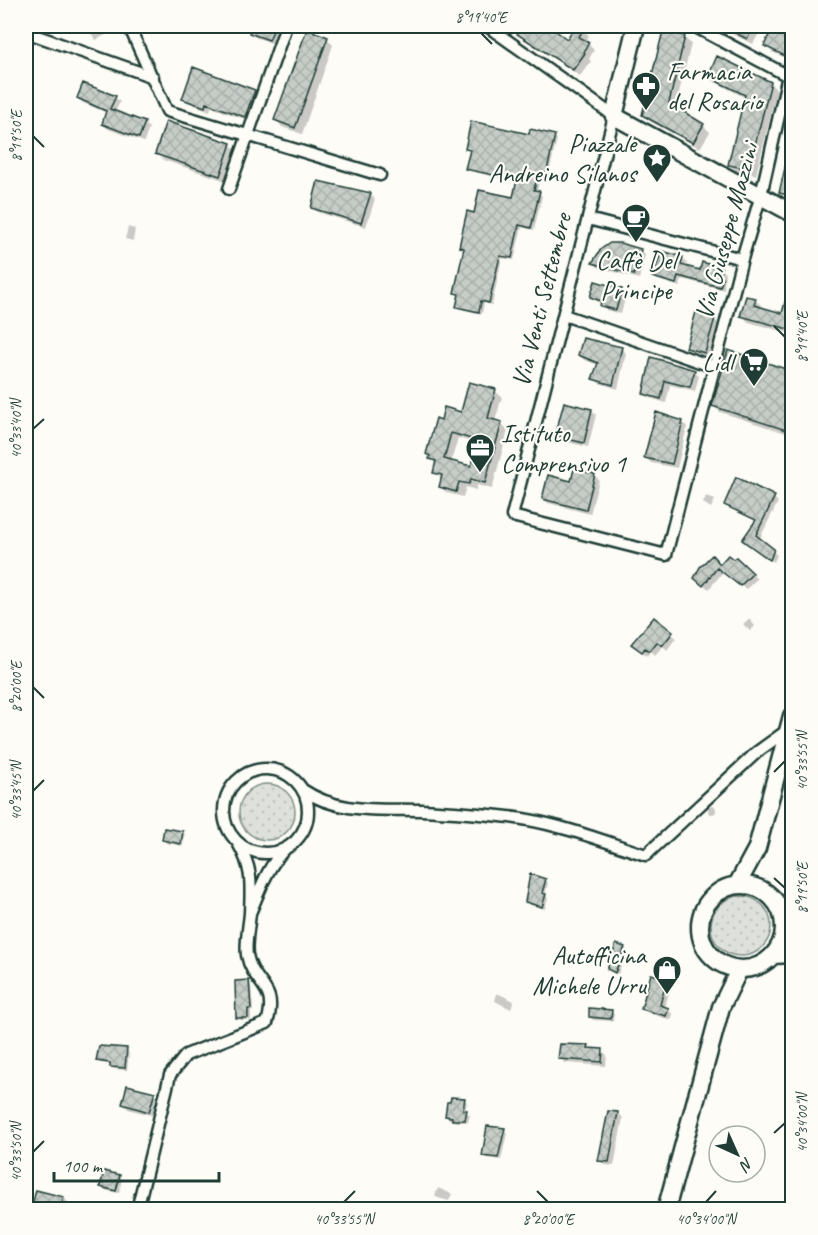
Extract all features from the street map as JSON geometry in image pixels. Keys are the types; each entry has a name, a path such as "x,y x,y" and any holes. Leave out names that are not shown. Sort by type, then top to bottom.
{"main road":[{"name":"Via Venti Settembre","path":"614,116 636,26"},
{"path":"614,116 792,213"},
{"path":"737,885 757,848 791,722"},
{"path":"757,848 759,872 764,891"},
{"path":"666,1209 721,1007 739,970 754,967 765,962 788,934 778,905 764,891 750,885 737,885 720,891 711,898 700,918 701,938 707,951 722,964 743,969"},
{"path":"773,955 792,954"},
{"path":"721,1007 722,964"}],"street":[{"path":"129,26 167,111 380,175"},
{"path":"229,189 286,26"},
{"path":"487,26 614,116"},
{"path":"694,26 790,77"},
{"path":"26,32 153,77"},
{"name":"Via Giuseppe Mazzini","path":"666,555 790,77 792,58"},
{"name":"Via Venti Settembre","path":"614,116 512,516 666,555"},
{"path":"588,219 742,259"},
{"path":"564,315 714,367"},
{"path":"303,790 325,803 344,808 427,811 522,819 563,828 646,855 791,722"},
{"path":"137,1209 170,1075 186,1055 267,1023 271,1008 270,998 251,967 246,953 251,873 246,857 238,842 231,835 224,815 228,794 241,778 253,771 268,769 282,772 294,779 303,790 308,804 303,832 294,843 281,850 267,853 257,852 238,842"},
{"path":"307,818 325,803"},
{"path":"250,913 266,875 276,858 287,846"}],"shaded area":[{"path":"267,784 278,786 287,792 293,801 295,812 293,823 287,832 278,838 267,840 256,838 247,832 241,823 239,812 241,801 247,792 256,786"},
{"path":"735,896 747,896 758,901 766,909 771,926 769,938 758,951 747,956 735,956 724,951 716,943 711,932 711,920 716,909 724,901"}],"building":[{"path":"251,26 275,26 269,40 249,33"},
{"path":"520,26 549,26 567,39 575,26 585,26 579,37 589,42 585,53 573,70 517,34"},
{"path":"722,26 754,26 747,39"},
{"path":"773,26 792,26 785,56 764,46"},
{"path":"307,29 328,37 295,128 274,120"},
{"path":"663,31 685,36 669,103 704,124 693,143 642,115"},
{"path":"717,56 771,82 749,169 728,165 745,95 708,77"},
{"path":"193,67 255,90 245,117 206,103 205,107 182,99"},
{"path":"83,83 116,96 110,109 145,122 139,138 102,124 106,111 77,98"},
{"path":"166,121 231,143 220,176 155,154"},
{"path":"471,121 529,134 530,129 555,135 546,175 538,174 534,190 540,191 531,228 519,225 512,258 500,256 489,303 481,301 479,312 456,307 459,294 454,293 464,248 459,247 467,211 474,213 479,190 513,197 517,180 465,169 470,150 465,149"},
{"path":"789,151 792,151 792,196 779,193"},
{"path":"318,181 371,193 361,223 311,208"},
{"path":"610,243 620,243 641,249 634,275 592,263 601,249"},
{"path":"662,251 683,257 681,265 700,270 702,262 722,268 720,277 723,278 720,287 678,276 676,284 652,277"},
{"path":"595,281 622,289 616,310 600,306 601,301 590,297"},
{"path":"790,284 792,284 792,330 740,316 746,296 756,298 754,305 782,313"},
{"path":"696,312 715,318 705,353 686,348"},
{"path":"583,338 622,347 613,385 592,379 598,363 578,355"},
{"name":"Lidl","path":"728,350 792,371 792,432 712,406"},
{"path":"651,357 695,370 690,387 665,381 661,399 643,394"},
{"path":"469,382 496,389 488,418 502,422 485,483 471,479 469,484 459,482 456,492 439,487 442,475 433,473 436,461 429,459 430,456 426,454 436,418 441,420 444,407 461,412","holes":["451,433 478,441 471,466 444,459"]},
{"path":"564,402 592,409 584,443 555,436"},
{"path":"656,412 683,421 672,464 644,458"},
{"path":"574,469 595,474 586,510 542,499 548,475 571,481"},
{"path":"736,477 775,496 756,535 774,549 770,560 742,540 756,520 724,505"},
{"path":"712,555 720,564 728,555 733,559 736,557 753,573 740,586 717,568 703,586 694,578 700,567"},
{"path":"654,617 673,632 662,646 657,642 650,651 645,648 642,652 631,644"},
{"path":"164,828 183,831 181,844 162,840"},
{"path":"530,874 546,879 542,893 546,894 542,907 525,902"},
{"path":"616,944 625,947 615,973 607,969"},
{"path":"651,974 667,978 660,1005 669,1008 666,1016 641,1009"},
{"path":"249,980 251,1009 248,1009 248,1018 236,1018 235,981"},
{"path":"589,1008 612,1010 611,1019 589,1017"},
{"path":"560,1044 589,1045 588,1048 603,1049 602,1062 558,1059"},
{"path":"99,1046 127,1048 125,1068 110,1067 110,1063 96,1061"},
{"path":"127,1085 155,1092 149,1112 122,1104"},
{"path":"451,1097 465,1098 463,1110 467,1110 465,1120 452,1120 452,1117 445,1116 447,1102 450,1102"},
{"path":"608,1111 618,1112 609,1162 598,1161"},
{"path":"487,1126 505,1128 498,1158 482,1156"},
{"path":"104,1171 120,1175 116,1191 100,1187"},
{"path":"36,1190 64,1197 61,1209 31,1209"}],"place":[{"name":"Farmacia del Rosario","path":"646,112"},
{"name":"Piazzale Andreino Silanos","path":"657,184"},
{"name":"Caffè Del Principe","path":"636,244"},
{"name":"Lidl","path":"754,388"},
{"name":"Istituto Comprensivo 1","path":"480,474"},
{"name":"Autofficina Michele Urru","path":"667,996"}]}
